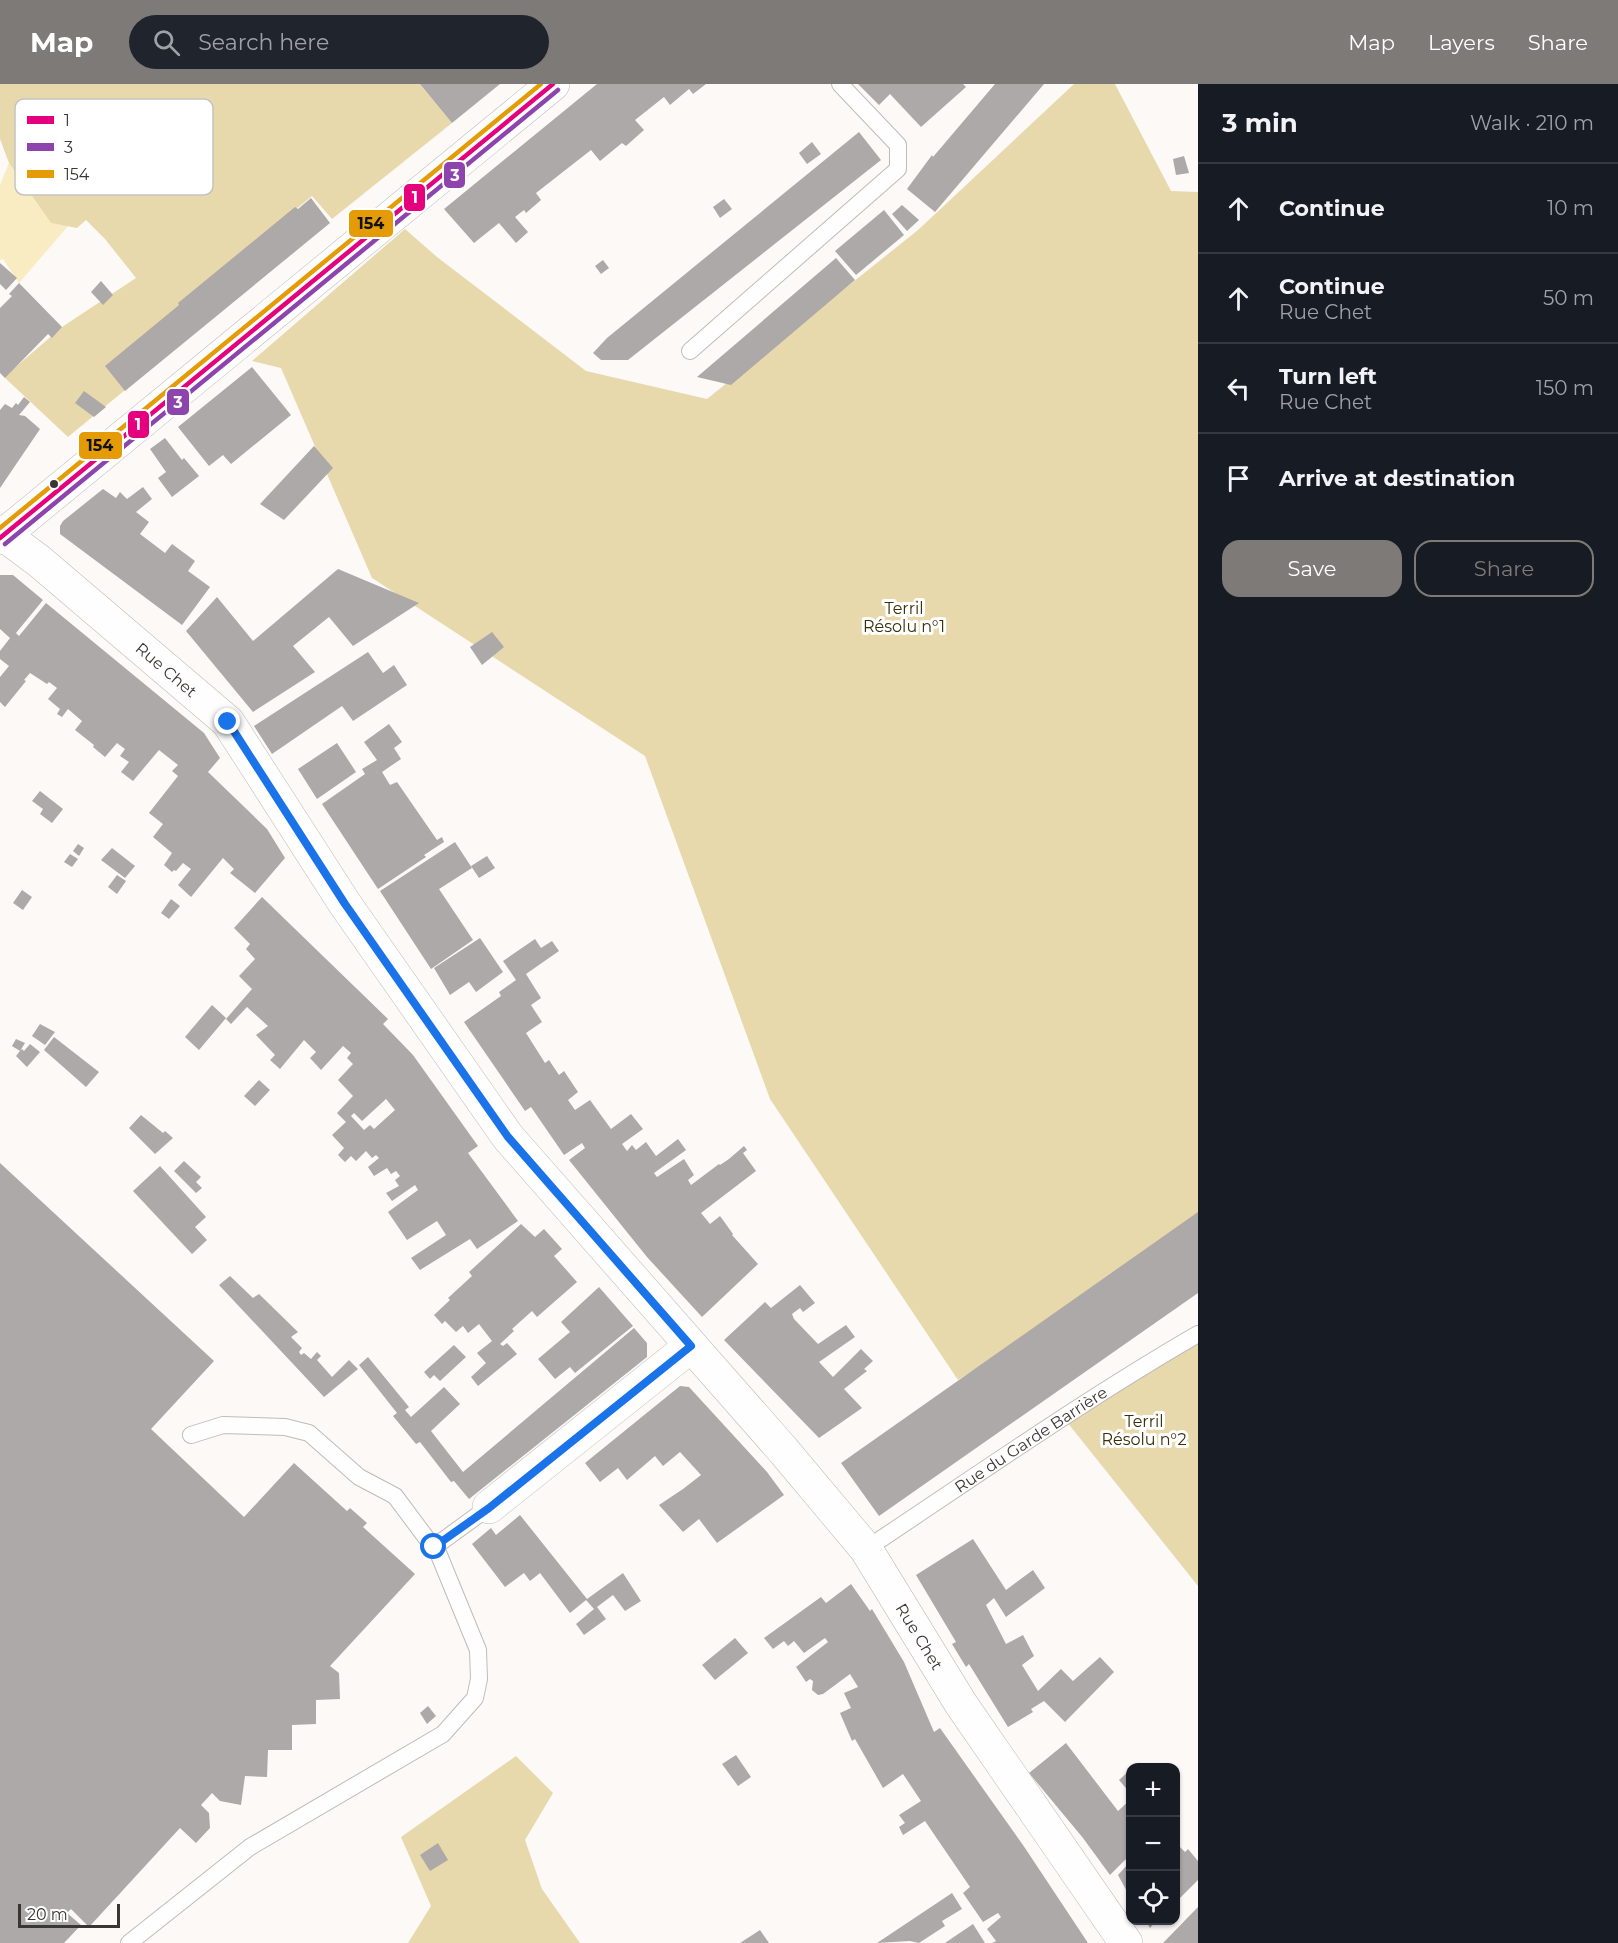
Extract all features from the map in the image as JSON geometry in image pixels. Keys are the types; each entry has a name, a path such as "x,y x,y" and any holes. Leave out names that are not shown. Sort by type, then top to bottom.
{"street":[{"path":"2,534 553,84"},
{"name":"Rue Chet","path":"2,534 228,722 345,904 508,1137 783,1450 866,1550 961,1704 1126,1943"},
{"path":"489,1508 691,1346"}],"lane":[{"path":"690,351 898,169 898,145 840,84"},
{"name":"Rue du Garde Barrière","path":"866,1550 1072,1411 1198,1334"},
{"path":"129,1943 250,1847 444,1734 475,1698 479,1679 478,1650 439,1555 395,1496 359,1477 309,1433 285,1427 224,1425 191,1435"},
{"path":"434,1547 489,1508"}],"shaded area":[{"path":"9,163 15,172 15,195 31,195 51,223 68,226 19,283 3,259 0,260 0,185"}],"green space":[{"path":"0,84 420,84 452,123 332,219 312,196 106,366 125,390 68,437 4,377 62,327 136,278 105,239 86,220 77,228 51,223 31,195 213,195 213,99 15,99 15,172 9,163 0,139"},
{"name":"Terril Résolu n°1","path":"1074,84 1115,84 1171,191 1198,192 1198,1218 1119,1280 958,1380 770,1099 645,756 372,578 281,368 252,361 405,229 437,257 586,371 707,399 918,230"},
{"name":"Terril Résolu n°2","path":"1198,1332 1198,1586 1063,1417"},
{"path":"516,1756 553,1793 525,1840 542,1889 580,1943 408,1943 431,1906 401,1837"}],"building":[{"path":"420,84 500,84 452,123"},
{"path":"597,84 706,84 693,94 689,89 670,105 664,97 635,120 644,130 626,146 622,143 600,161 591,150 536,193 541,200 526,213 524,210 515,217 528,232 516,243 499,223 474,243 444,209"},
{"path":"858,84 963,84 966,87 921,127 890,94 879,105"},
{"path":"995,84 1044,84 935,212 907,189 932,155 933,157"},
{"path":"859,132 881,160 628,360 601,360 593,353 607,338"},
{"path":"812,142 821,154 807,164 799,153"},
{"path":"1184,156 1189,173 1176,175 1173,159"},
{"path":"311,198 330,223 125,391 105,366 295,207 298,209"},
{"path":"724,199 732,209 720,218 713,207"},
{"path":"902,205 919,220 907,231 892,214"},
{"path":"884,210 904,235 856,275 835,251"},
{"path":"836,258 855,280 731,385 697,377"},
{"path":"603,260 609,268 601,274 595,266"},
{"path":"0,263 17,278 6,290 0,284"},
{"path":"101,281 113,295 103,305 91,292"},
{"path":"19,283 62,327 52,338 48,334 5,378 0,373 0,308 12,296 9,294"},
{"path":"252,367 291,415 231,464 223,455 209,466 178,427"},
{"path":"84,391 106,407 94,417 75,403"},
{"path":"24,397 30,402 19,415 25,416 40,429 0,488 0,410 5,404 12,408 16,403 18,405"},
{"path":"165,438 182,460 184,458 199,476 172,497 158,478 166,472 150,449"},
{"path":"314,446 333,468 284,520 260,504"},
{"path":"143,487 152,499 136,512 149,522 140,534 165,553 172,544 195,561 188,571 210,587 182,625 60,534 63,521 103,489 116,498 120,492 127,499"},
{"path":"338,569 419,603 353,646 329,617 293,646 315,672 253,712 186,631 217,597 253,641"},
{"path":"0,575 13,575 43,600 16,633 19,636 46,603 204,733 220,758 208,772 267,829 285,858 255,893 230,873 234,869 223,858 191,897 178,885 191,869 183,863 172,872 164,865 172,853 153,837 163,824 149,813 178,776 172,771 178,765 159,750 133,781 121,772 129,762 120,756 125,749 117,743 105,757 75,730 82,721 68,709 62,717 57,714 60,709 48,699 57,688 49,682 47,684 30,673 5,707 0,702 0,677 9,666 0,659 0,651 10,638 0,629"},
{"path":"492,632 504,647 482,665 470,647"},
{"path":"368,652 383,673 394,665 407,685 353,721 342,706 272,754 254,726"},
{"path":"389,724 402,742 394,748 401,759 382,772 390,785 397,782 437,840 442,837 444,842 378,889 322,804 365,774 362,769 377,760 364,742"},
{"path":"337,743 356,772 317,799 298,769"},
{"path":"40,791 63,809 52,823 40,814 43,809 32,801"},
{"path":"455,842 472,868 439,889 473,940 431,969 380,891"},
{"path":"78,844 84,848 79,856 73,851"},
{"path":"112,848 135,866 125,878 101,860"},
{"path":"70,854 78,859 72,867 64,862"},
{"path":"487,856 495,868 479,878 471,866"},
{"path":"117,875 126,881 117,894 108,887"},
{"path":"22,890 32,897 23,910 13,903"},
{"path":"262,897 388,1019 383,1024 413,1055 478,1146 468,1153 518,1221 477,1249 470,1239 420,1270 411,1258 446,1235 437,1221 407,1240 388,1212 418,1190 415,1185 392,1201 386,1193 399,1186 395,1180 400,1176 396,1171 391,1174 387,1168 374,1176 368,1167 379,1158 376,1155 372,1158 366,1151 356,1161 351,1156 345,1162 338,1155 344,1148 332,1135 346,1122 337,1113 353,1096 338,1080 353,1064 347,1058 351,1053 343,1046 321,1070 310,1058 316,1052 304,1040 280,1069 270,1060 275,1055 256,1035 268,1026 247,1007 231,1024 226,1019 252,989 239,976 255,959 246,949 250,944 234,928","holes":["386,1099 395,1110 374,1129 370,1125 364,1130 351,1116 354,1113 362,1121"]},
{"path":"171,899 180,906 169,919 161,913"},
{"path":"480,938 503,972 476,992 469,982 450,995 434,968"},
{"path":"535,939 541,948 552,941 559,951 526,974 541,998 531,1005 542,1022 526,1033 545,1063 549,1060 559,1075 564,1071 578,1092 568,1100 575,1110 590,1100 611,1129 631,1114 643,1129 622,1144 627,1151 632,1145 636,1150 646,1142 656,1156 678,1139 686,1150 654,1173 657,1177 684,1159 694,1175 688,1180 691,1185 744,1146 747,1150 743,1153 756,1171 701,1213 710,1224 720,1216 732,1235 758,1264 702,1317 647,1257 569,1160 585,1148 582,1143 564,1155 531,1107 525,1111 464,1022 501,996 499,992 516,980 503,961"},
{"path":"212,1005 226,1018 199,1050 185,1037"},
{"path":"40,1024 55,1032 45,1045 32,1036"},
{"path":"54,1037 99,1072 86,1087 44,1050"},
{"path":"16,1039 25,1043 20,1051 12,1046"},
{"path":"30,1044 40,1052 27,1067 16,1056 22,1049 24,1051"},
{"path":"259,1080 270,1090 255,1106 244,1096"},
{"path":"141,1115 173,1138 155,1154 129,1128"},
{"path":"184,1161 201,1177 196,1182 202,1188 196,1193 174,1171"},
{"path":"0,1163 214,1361 151,1429 244,1517 294,1463 347,1511 350,1508 367,1523 363,1527 415,1574 330,1666 339,1673 340,1699 316,1700 316,1724 292,1725 292,1750 268,1750 267,1777 245,1776 241,1805 220,1801 212,1793 201,1805 209,1813 210,1828 196,1843 180,1828 89,1927 71,1909 67,1913 81,1925 64,1943 0,1943"},
{"path":"160,1166 206,1217 195,1227 207,1240 192,1254 133,1191"},
{"path":"1198,1212 1198,1293 879,1516 841,1463"},
{"path":"521,1224 535,1237 544,1229 562,1249 554,1256 577,1282 537,1317 532,1311 512,1329 514,1331 500,1344 503,1346 507,1343 517,1354 478,1386 471,1377 486,1363 477,1353 492,1341 479,1324 468,1333 463,1326 456,1332 445,1321 442,1324 434,1315 450,1300 448,1298 472,1276 469,1272"},
{"path":"230,1276 253,1298 259,1294 298,1332 291,1337 302,1348 299,1352 301,1355 304,1353 311,1359 317,1352 321,1356 317,1360 332,1377 349,1360 358,1369 324,1397 219,1285"},
{"path":"800,1285 815,1303 803,1312 800,1308 792,1314 818,1344 846,1325 855,1337 819,1362 833,1377 861,1349 873,1361 864,1369 867,1371 844,1389 862,1408 819,1438 724,1340 765,1302 771,1308"},
{"path":"599,1287 633,1326 575,1373 570,1367 555,1379 538,1359 570,1332 561,1322"},
{"path":"634,1328 647,1343 647,1357 469,1499 454,1481 451,1482 420,1442 416,1444 393,1416 397,1413 359,1365 368,1357 409,1407 405,1410 411,1417 444,1387 460,1404 431,1431 463,1472"},
{"path":"454,1345 466,1357 440,1381 434,1375 430,1379 424,1372"},
{"path":"680,1386 689,1387 767,1472 784,1495 717,1543 699,1519 683,1532 659,1505 701,1475 680,1452 663,1466 655,1456 627,1480 618,1468 600,1482 585,1463"},
{"path":"520,1515 587,1599 623,1573 641,1601 625,1611 613,1595 597,1607 606,1619 584,1635 576,1624 594,1609 586,1600 570,1613 540,1573 530,1581 524,1573 505,1587 472,1544 491,1528 496,1535"},
{"path":"973,1539 1006,1590 1033,1570 1045,1588 1006,1617 994,1598 986,1605 1006,1644 1023,1635 1034,1656 1022,1665 1038,1691 1061,1669 1073,1681 1100,1657 1114,1672 1065,1722 1044,1701 1031,1709 1033,1712 1008,1727 969,1664 966,1667 952,1644 956,1642 916,1575"},
{"path":"851,1584 870,1611 872,1609 904,1662 934,1732 940,1728 1025,1848 1088,1943 992,1943 996,1941 987,1929 1001,1917 998,1913 983,1922 963,1893 970,1887 925,1821 903,1835 899,1827 905,1823 899,1815 921,1801 903,1774 883,1788 855,1739 852,1741 840,1713 851,1708 844,1693 858,1687 850,1674 823,1694 818,1695 812,1690 813,1681 810,1679 806,1682 796,1667 828,1642 825,1638 804,1653 794,1641 788,1646 784,1641 773,1649 764,1638 821,1597 826,1603"},
{"path":"735,1638 748,1653 715,1680 702,1665"},
{"path":"428,1706 436,1716 427,1724 420,1713"},
{"path":"1066,1743 1118,1811 1126,1804 1126,1859 1110,1875 1083,1838 1029,1773"},
{"path":"736,1755 751,1777 738,1786 722,1764"},
{"path":"1126,1774 1126,1788 1119,1780"},
{"path":"438,1843 448,1860 430,1871 420,1855"},
{"path":"1180,1847 1185,1852 1188,1849 1198,1861 1198,1880 1180,1898"},
{"path":"1126,1866 1126,1890 1118,1875"},
{"path":"952,1893 962,1909 942,1921 945,1926 919,1943 910,1941 877,1943"},
{"path":"1198,1907 1198,1943 1163,1943"},
{"path":"973,1924 985,1943 945,1943"},
{"path":"760,1930 769,1943 740,1943"}],"transit line":[{"name":"154","path":"0,528 541,84"},
{"name":"1","path":"0,538 553,84"},
{"name":"3","path":"5,544 558,90"}],"route":[{"path":"228,722 345,904 508,1137 691,1346 489,1508 434,1547"}]}
